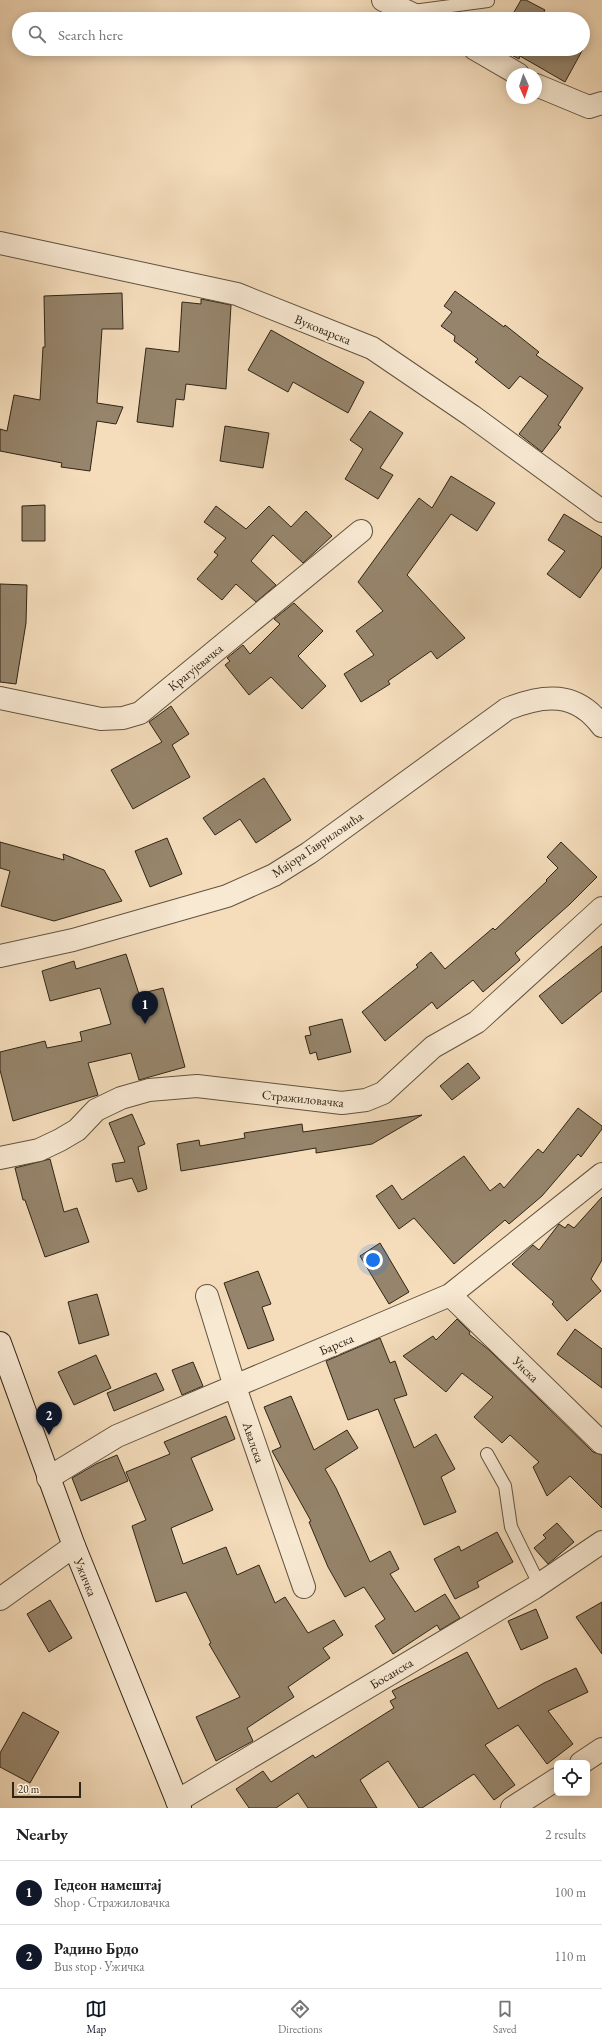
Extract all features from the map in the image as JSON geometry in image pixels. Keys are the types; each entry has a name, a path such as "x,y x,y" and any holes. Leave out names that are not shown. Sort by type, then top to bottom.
{"street":[{"path":"383,0 409,12"},
{"path":"487,56 508,68"},
{"path":"542,87 589,107 602,103"},
{"name":"Вуковарска","path":"0,243 237,294 372,348 472,416 602,511"},
{"name":"Крагујевачка","path":"0,698 101,719 123,718 140,713 361,531"},
{"name":"Мајора Гавриловића","path":"0,956 72,940 227,896 274,875 309,853 507,708 542,697 572,702 596,718 602,726"},
{"name":"Стражиловачка","path":"0,1158 39,1150 77,1130 96,1110 121,1098 149,1090 197,1086 342,1104 366,1100 383,1093 433,1047 477,1022 602,908"},
{"name":"Барска","path":"48,1478 117,1436 450,1295 602,1174"},
{"name":"Унска","path":"450,1295 602,1443"},
{"name":"Авалска","path":"207,1296 235,1387 304,1587"},
{"name":"Ужичка","path":"0,1343 74,1546 179,1804"},
{"name":"Босанска","path":"179,1804 539,1584 602,1542"},
{"path":"0,1599 74,1546"},
{"path":"586,1760 602,1749"},
{"path":"512,1808 554,1781"}],"lane":[{"path":"431,12 488,1"},
{"path":"487,1454 505,1486 511,1527 539,1584"}],"building":[{"path":"521,0 526,0 545,10 544,12 514,12"},
{"path":"513,56 520,56 519,59"},
{"path":"520,56 579,56 565,82"},
{"path":"455,291 504,327 505,325 539,352 536,355 583,388 558,425 561,427 542,452 519,434 548,396 520,376 509,389 475,362 478,359 454,341 455,336 441,326 452,312 444,306"},
{"path":"122,293 123,329 102,329 97,403 123,407 116,424 97,421 90,471 61,467 62,463 0,451 0,429 7,431 14,395 40,400 43,347 45,347 44,296"},
{"path":"201,299 231,305 226,389 186,384 184,400 176,399 173,427 137,422 146,348 179,352 182,302 201,304"},
{"path":"271,330 364,382 348,413 293,382 288,392 248,370"},
{"path":"370,411 403,433 380,468 393,475 378,499 345,479 363,449 350,440"},
{"path":"225,426 269,433 263,468 220,461"},
{"path":"451,476 495,503 477,531 451,514 407,575 465,638 437,659 431,651 388,681 390,684 361,702 344,674 374,655 356,631 383,611 358,582 419,498 432,508"},
{"path":"45,505 45,541 22,541 22,506"},
{"path":"216,506 246,529 269,506 291,527 306,511 332,536 303,563 273,535 251,561 276,585 256,602 236,584 222,600 197,579 218,555 214,552 226,538 204,522"},
{"path":"564,514 602,537 602,567 580,598 547,574 565,551 548,540"},
{"path":"0,584 27,585 26,623 16,684 0,682"},
{"path":"294,603 323,631 298,656 326,686 302,709 271,677 249,695 225,665 230,661 227,658 243,645 250,654 280,624 274,619"},
{"path":"171,706 189,734 172,745 190,777 133,809 111,770 162,742 149,722"},
{"path":"264,778 291,820 256,843 240,819 215,835 203,818"},
{"path":"167,838 182,874 150,887 135,851"},
{"path":"0,842 64,860 63,854 104,870 122,901 54,921 1,906 10,871 0,868"},
{"path":"561,842 597,877 570,904 515,953 520,960 483,992 473,980 437,1009 432,1002 385,1041 362,1012 418,967 416,965 431,952 445,969 493,928 495,930 547,881 546,880 558,868 547,857"},
{"path":"602,946 602,991 562,1024 539,996"},
{"path":"126,954 139,994 163,988 185,1067 139,1080 131,1053 88,1063 98,1095 13,1121 0,1070 0,1052 45,1041 47,1048 82,1041 80,1032 111,1024 100,988 50,1001 42,971 74,961 76,969"},
{"path":"342,1019 351,1052 318,1060 316,1052 310,1054 305,1036 311,1035 309,1027"},
{"path":"468,1063 480,1078 452,1100 440,1086"},
{"path":"578,1108 602,1126 602,1129 581,1157 578,1154 542,1196 509,1224 505,1220 454,1264 414,1218 399,1229 376,1196 392,1185 402,1200 464,1156 490,1191 500,1183 504,1188 538,1149 543,1153"},
{"path":"132,1114 145,1144 138,1147 147,1189 138,1192 132,1178 116,1182 112,1164 125,1162 109,1123"},
{"path":"422,1115 372,1144 316,1153 316,1148 181,1171 177,1144 199,1140 200,1146 245,1138 244,1133 302,1124 303,1132"},
{"path":"50,1159 64,1212 77,1208 89,1242 45,1257 25,1200 23,1200 15,1168"},
{"path":"602,1197 602,1260 591,1279 601,1291 567,1321 552,1304 554,1302 512,1264 533,1245 539,1250 559,1224 565,1228 568,1224 574,1228"},
{"path":"380,1243 409,1292 389,1304 360,1256"},
{"path":"258,1271 271,1304 262,1307 274,1340 248,1349 224,1283"},
{"path":"97,1294 109,1335 79,1344 68,1302"},
{"path":"457,1319 470,1332 469,1334 489,1350 593,1452 602,1455 602,1508 570,1476 547,1496 533,1467 539,1462 510,1435 502,1443 474,1417 493,1397 462,1373 446,1392 403,1356 433,1336 436,1340"},
{"path":"575,1329 602,1349 602,1388 557,1354"},
{"path":"380,1338 390,1363 395,1361 407,1395 394,1399 414,1448 436,1434 455,1469 441,1477 456,1512 424,1525 378,1409 348,1420 326,1361"},
{"path":"96,1355 111,1388 74,1405 58,1372"},
{"path":"193,1362 203,1386 182,1395 172,1370"},
{"path":"156,1373 164,1390 114,1411 107,1393"},
{"path":"291,1396 314,1450 347,1430 358,1448 325,1469 336,1488 370,1562 390,1551 399,1569 390,1574 415,1612 445,1594 460,1618 440,1630 437,1625 393,1654 375,1626 385,1619 364,1587 345,1597 328,1567 309,1522 311,1521 272,1451 281,1447 264,1407"},
{"path":"226,1416 235,1439 191,1458 213,1510 171,1528 183,1564 226,1547 237,1575 259,1565 275,1603 285,1597 308,1633 334,1620 343,1635 323,1648 330,1658 288,1687 294,1697 247,1728 253,1741 216,1761 196,1717 240,1697 209,1644 211,1643 186,1592 156,1602 132,1526 146,1520 126,1472 170,1454 164,1442"},
{"path":"117,1455 128,1481 81,1501 72,1478 96,1464"},
{"path":"557,1523 574,1542 548,1564 534,1548 546,1538 543,1535"},
{"path":"497,1532 513,1562 477,1582 479,1587 455,1599 434,1559 459,1546 461,1551"},
{"path":"50,1600 72,1638 49,1652 27,1614"},
{"path":"602,1602 602,1654 576,1617"},
{"path":"536,1609 548,1638 521,1650 508,1621"},
{"path":"467,1652 498,1709 544,1683 576,1668 588,1692 548,1711 573,1744 547,1764 518,1725 485,1745 515,1785 494,1800 474,1774 422,1808 419,1808 388,1761 360,1780 377,1808 308,1808 298,1793 276,1808 249,1808 236,1789 263,1771 271,1782 313,1755 315,1758 394,1708 390,1701 396,1698 392,1691"},
{"path":"23,1712 59,1732 30,1783 0,1767 0,1753"}],"place":[{"name":"Гедеон намештај","path":"145,1024"},
{"name":"Радино Брдо","path":"49,1435"}]}
